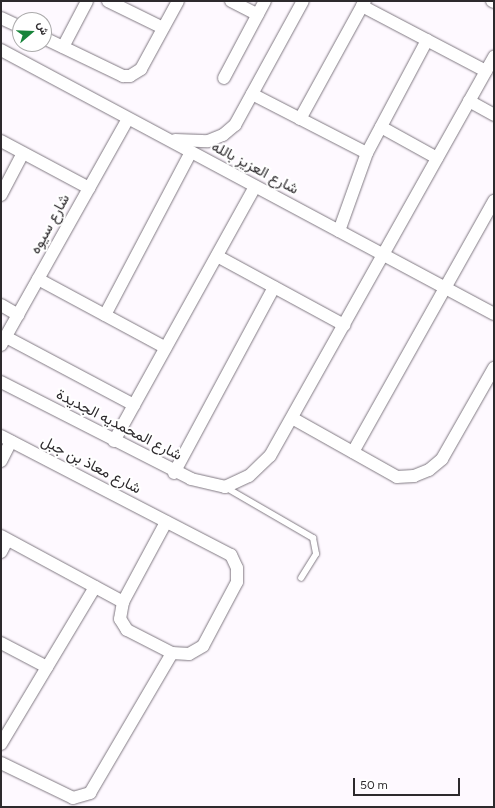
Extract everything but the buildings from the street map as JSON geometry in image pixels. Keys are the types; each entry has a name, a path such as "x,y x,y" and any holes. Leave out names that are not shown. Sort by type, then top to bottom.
{"street":[{"path":"63,47 87,1"},
{"path":"108,1 163,28"},
{"path":"52,42 123,76 130,76 141,69 178,1"},
{"path":"231,1 258,15"},
{"path":"224,78 265,1"},
{"path":"166,139 192,142 208,141 223,135 235,125 303,1"},
{"path":"300,119 364,3 427,40 486,71"},
{"path":"1,18 12,23"},
{"path":"339,231 367,153 427,40"},
{"name":"شارع العزيز بالله","path":"1,50 494,314"},
{"path":"225,487 249,476 270,456 494,56"},
{"path":"252,94 367,153"},
{"path":"469,101 494,115"},
{"name":"شارع سيوه","path":"3,341 128,119"},
{"path":"381,127 437,158"},
{"path":"1,141 89,188"},
{"path":"105,315 190,152"},
{"path":"1,194 23,153"},
{"path":"114,441 255,187"},
{"path":"353,452 494,201"},
{"path":"217,256 344,325"},
{"path":"38,279 166,348"},
{"path":"174,473 274,287"},
{"path":"1,305 18,315"},
{"path":"3,341 134,405"},
{"path":"292,418 397,477 414,476 429,470 442,459 494,368"},
{"name":"شارع المحمديه الجديدة","path":"1,382 174,473 207,484 225,487"},
{"path":"1,461 6,439"},
{"name":"شارع معاذ بن جبل","path":"6,439 231,555 238,575 237,582 203,646 189,654 172,653"},
{"path":"1,763 69,796 82,797 90,793 172,653 123,625 119,613 123,602 166,522"},
{"path":"1,552 4,538 123,602"},
{"path":"1,744 95,587"},
{"path":"1,643 47,667"}],"lane":[{"path":"225,487 313,538 316,554 301,578"}]}
